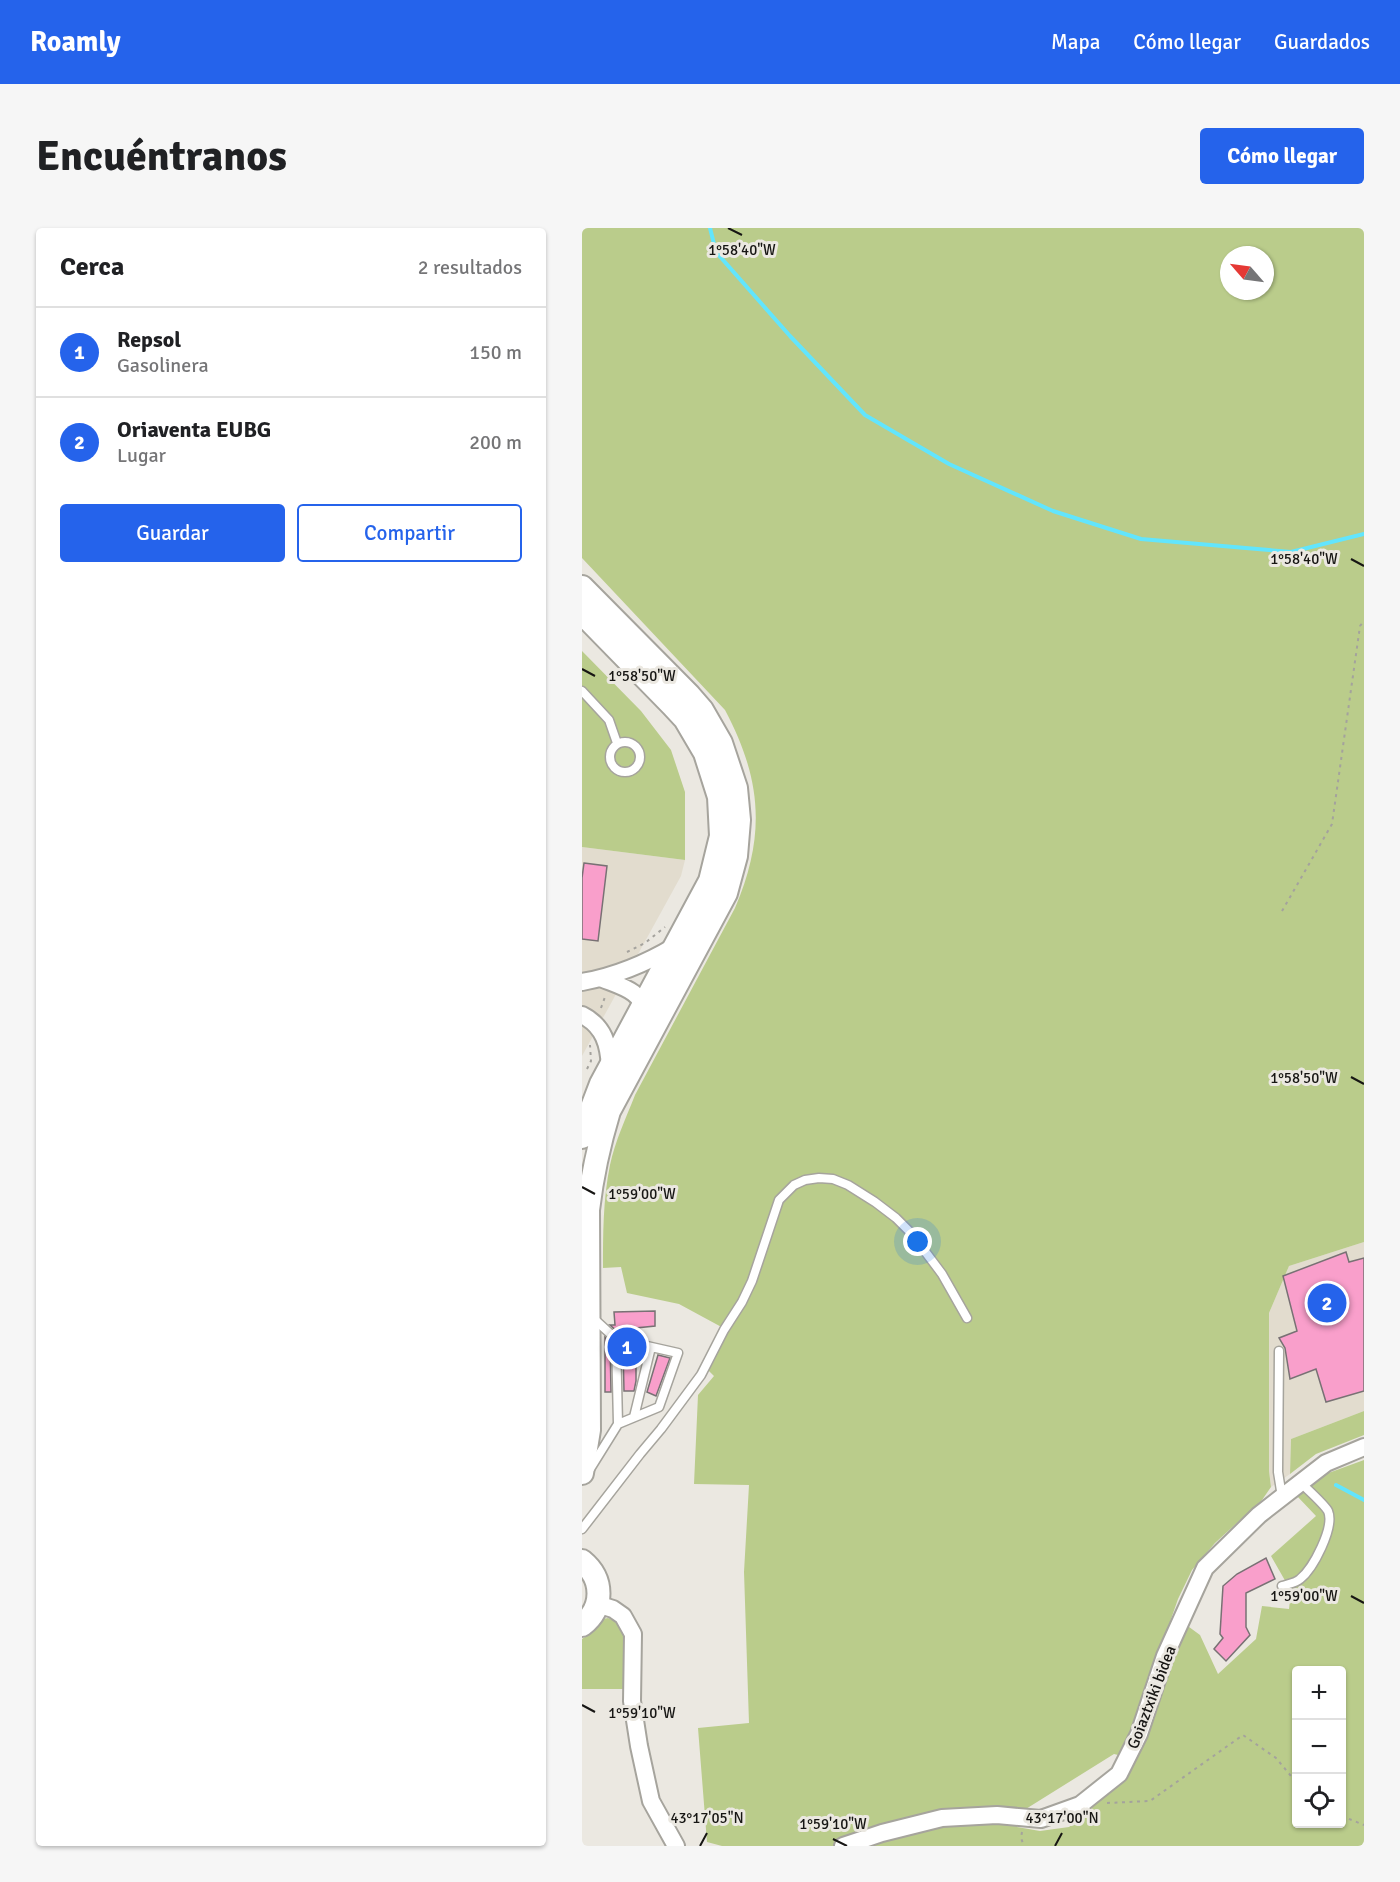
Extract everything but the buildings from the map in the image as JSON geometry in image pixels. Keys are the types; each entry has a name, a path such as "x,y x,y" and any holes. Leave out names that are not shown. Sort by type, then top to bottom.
{"main road":[{"path":"582,587 702,710 724,751 736,788 739,820 736,856 726,893 617,1074 601,1084 582,1137"},
{"path":"582,613 685,719 705,753 719,797 721,836 710,881 644,1005 617,1074 598,1148 588,1210 589,1430 582,1473"},
{"path":"582,1561 595,1576 599,1587 597,1604 589,1620 582,1625"}],"street":[{"path":"582,982 631,969 676,946"},
{"path":"603,978 638,995 644,1005"},
{"path":"590,1016 605,1038 617,1074"},
{"name":"Goiaztxiki bidea","path":"843,1846 882,1833 942,1818 997,1815 1041,1819 1080,1805 1119,1774 1139,1734 1165,1656 1204,1568 1259,1515 1326,1463 1364,1447"},
{"path":"597,1604 613,1609 623,1616 633,1634 632,1701 639,1746 651,1801 676,1846"}],"lane":[{"path":"582,691 609,720 617,743"},
{"path":"582,1528 700,1376 752,1281 779,1200 794,1185 805,1180 833,1179 848,1185 896,1218 912,1234 942,1274 967,1318"},
{"path":"589,1314 616,1339 678,1353 659,1407 618,1424"},
{"path":"582,1482 618,1424 616,1339"},
{"path":"634,1417 651,1347"},
{"path":"1279,1351 1278,1472 1282,1497"},
{"path":"1282,1586 1299,1581 1312,1566 1329,1524 1328,1511 1301,1483"}],"path":[{"path":"1282,911 1332,824 1360,626 1364,621"},
{"path":"624,956 630,950 645,943 666,925"},
{"path":"590,1016 606,996"},
{"path":"586,1072 591,1060 591,1040"},
{"path":"1080,1805 1150,1801 1243,1735 1276,1758 1292,1777"},
{"path":"1346,1818 1364,1825"}],"shaded area":[{"path":"582,847 685,860 681,876 582,1056"},
{"path":"1364,1242 1364,1411 1291,1439 1290,1474 1271,1487 1269,1471 1269,1313 1289,1266"}],"green space":[{"path":"582,228 1364,228 1364,1242 1289,1266 1269,1313 1269,1471 1271,1487 1262,1500 1215,1543 1192,1570 1178,1599 1155,1665 1185,1624 1200,1635 1218,1674 1256,1639 1262,1606 1289,1609 1291,1591 1271,1556 1316,1516 1297,1496 1323,1475 1364,1460 1364,1846 722,1846 707,1842 698,1728 749,1723 744,1572 749,1485 694,1484 698,1395 714,1376 708,1370 727,1330 679,1304 627,1293 621,1267 603,1268 606,1191 612,1156 621,1130 635,1095 735,908 752,856 756,808 753,784 747,760 725,710 582,558","holes":["1114,1754 1135,1759 1122,1782 1069,1827 1040,1831 1017,1827 1021,1812"]},
{"path":"582,651 641,711 671,750 685,792 685,860 582,847"},
{"path":"1364,1411 1364,1435 1316,1454 1290,1474 1291,1439"},
{"path":"608,1618 618,1625 624,1640 626,1657 623,1689 582,1689 582,1639 595,1630 603,1619"}],"waterway":[{"path":"710,228 716,252 790,336 865,415 949,464 1053,511 1141,539 1291,552 1364,534"},
{"path":"1336,1485 1364,1500"}],"place":[{"name":"Oriaventa EUBG","path":"1327,1303"},
{"name":"Repsol","path":"627,1347"}]}
